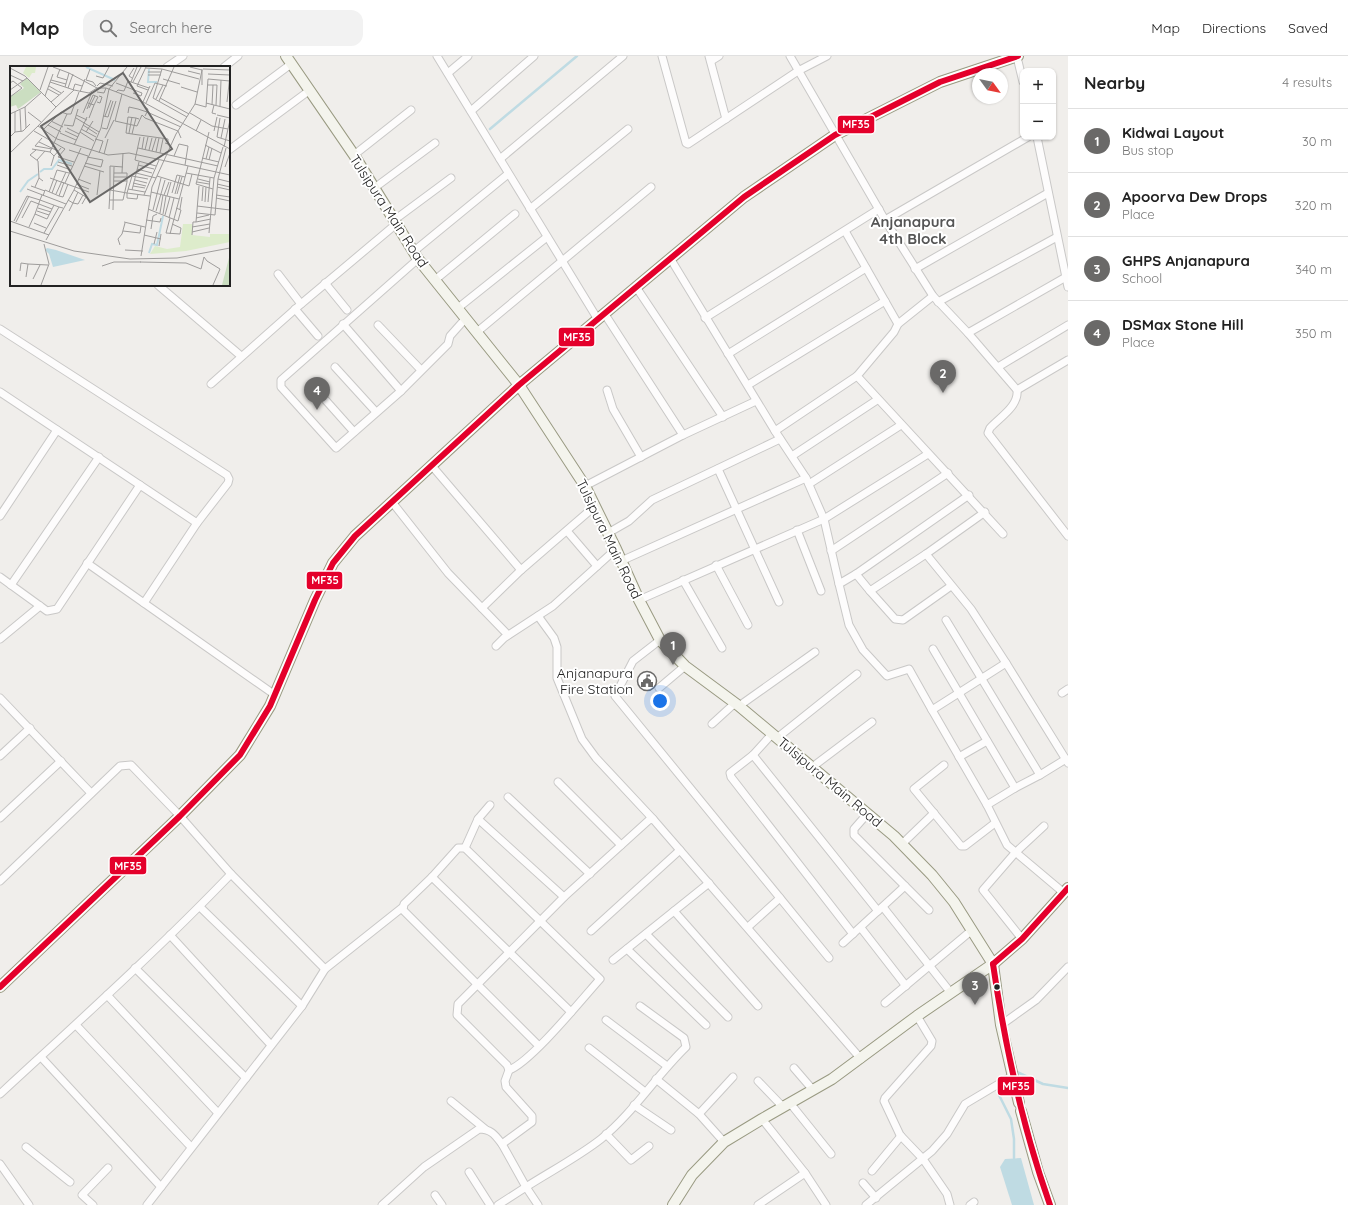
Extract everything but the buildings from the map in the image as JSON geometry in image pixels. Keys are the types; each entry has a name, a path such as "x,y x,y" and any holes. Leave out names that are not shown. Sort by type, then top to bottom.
{"street":[{"path":"168,66 183,56"},
{"path":"225,66 238,56"},
{"path":"437,56 547,237 683,435"},
{"path":"448,73 468,56"},
{"path":"471,111 534,56"},
{"path":"500,159 623,56"},
{"path":"662,56 686,144 798,71 827,56"},
{"path":"719,56 710,59 726,119"},
{"path":"790,56 915,269 936,299 1018,390 1016,403 990,428 988,433 1068,536"},
{"path":"0,987 180,816 240,755 275,696 315,600 333,563 355,536 519,385 600,315 744,197 835,135 940,82 1018,56 1020,68"},
{"path":"236,105 288,60"},
{"name":"Tulsipura Main Road","path":"288,60 354,155 394,223 415,255 519,385 585,486 616,548 639,600 660,640 685,666 775,736 811,768 868,813 902,844 932,875 954,902 993,964"},
{"path":"230,149 310,90"},
{"path":"354,155 411,110"},
{"path":"530,209 628,129"},
{"path":"885,220 1023,140"},
{"path":"1037,140 1068,287"},
{"path":"373,188 435,143"},
{"path":"466,318 450,336 448,344 401,391 335,448 280,385 281,380 343,324 415,255 508,174"},
{"path":"211,384 300,304 394,223 451,178"},
{"path":"477,332 651,187"},
{"path":"915,269 1048,193"},
{"path":"706,318 879,209"},
{"path":"435,280 515,214"},
{"path":"845,231 898,324"},
{"path":"775,431 857,376 894,332 898,324 936,299 1057,236"},
{"path":"458,308 547,237"},
{"path":"670,258 748,385 756,401 808,481 824,519 849,625 863,650 887,676 908,669 987,805 1003,838 1015,853 1066,890 1022,938 993,964 917,1016 862,1059 813,1090 724,1142 692,1175 673,1205"},
{"path":"728,354 866,268"},
{"path":"278,274 300,304"},
{"path":"968,333 1066,277"},
{"path":"325,283 347,310"},
{"path":"159,286 241,356"},
{"path":"636,287 723,417"},
{"path":"748,385 885,301"},
{"path":"295,309 318,336"},
{"path":"343,324 401,391"},
{"path":"378,325 421,370"},
{"path":"998,367 1068,325"},
{"path":"0,330 227,475 229,479 228,484 197,523 144,603"},
{"path":"1018,390 1068,360"},
{"path":"335,367 376,412"},
{"path":"857,376 900,425 968,495 1003,534"},
{"path":"313,386 354,432"},
{"path":"607,390 613,409 641,456"},
{"path":"0,392 197,523"},
{"path":"792,456 877,400"},
{"path":"585,486 683,435 756,401"},
{"path":"621,561 737,508 808,481 900,425"},
{"path":"0,516 57,430"},
{"path":"608,533 630,521 652,500 780,439"},
{"path":"639,600 824,519 928,454"},
{"path":"11,585 99,457"},
{"path":"432,466 521,570"},
{"path":"718,468 779,602"},
{"path":"831,551 948,474"},
{"path":"0,577 47,611 57,609 140,485"},
{"path":"839,584 856,574 968,495"},
{"path":"392,502 448,573 508,635"},
{"path":"482,608 521,570 595,506"},
{"path":"870,591 926,554 984,512"},
{"path":"797,530 821,591"},
{"path":"567,531 597,566"},
{"path":"496,646 508,635 553,606 616,548"},
{"path":"926,554 971,609 1067,761 1015,788 987,805"},
{"path":"87,563 275,696"},
{"path":"716,565 748,625"},
{"path":"856,574 895,619 899,621 904,620 951,586"},
{"path":"683,580 722,648"},
{"path":"0,638 40,606"},
{"path":"538,616 554,638 557,647 557,678 582,739 596,758 653,819 862,1059"},
{"path":"946,620 1040,775"},
{"path":"660,640 633,661 615,696 829,958"},
{"path":"933,649 1015,788"},
{"path":"712,724 737,705 815,652"},
{"path":"932,710 1006,663"},
{"path":"659,688 685,666"},
{"path":"853,934 730,777 730,774 775,736 858,674"},
{"path":"0,698 91,793"},
{"path":"811,768 872,722"},
{"path":"0,756 30,728"},
{"path":"959,757 987,741"},
{"path":"753,755 880,909 951,992"},
{"path":"0,818 61,761"},
{"path":"0,881 120,766 131,764 180,816 231,874 325,970"},
{"path":"944,765 914,789 963,847 995,823"},
{"path":"558,782 621,845"},
{"path":"508,797 590,874"},
{"path":"465,848 478,819 490,805"},
{"path":"868,813 854,830 854,835 929,910"},
{"path":"902,844 934,813"},
{"path":"478,819 564,897"},
{"path":"502,1144 532,1122 533,1119 506,1087 505,1081 509,1070 507,1065 457,1015 458,1004 564,897 649,820 653,819"},
{"path":"1022,938 983,890 1015,853 1044,826"},
{"path":"147,1205 302,1006 325,970 403,907 458,848 465,848 600,979 539,1046 515,1068 509,1070"},
{"path":"591,931 680,850"},
{"path":"0,1094 76,1025 200,906 231,874"},
{"path":"432,877 571,1012"},
{"path":"613,960 709,883"},
{"path":"843,943 905,886"},
{"path":"748,928 780,898"},
{"path":"200,906 302,1006"},
{"path":"403,907 403,910 539,1046"},
{"path":"674,911 758,1006"},
{"path":"860,928 906,986"},
{"path":"885,1003 972,930"},
{"path":"646,934 728,1017"},
{"path":"170,935 271,1045"},
{"path":"627,949 706,1025"},
{"path":"993,964 1001,1025 1012,1076 1038,1172 1050,1205"},
{"path":"1001,1025 1036,1000 1068,967"},
{"path":"135,968 246,1078"},
{"path":"107,995 218,1113"},
{"path":"498,1205 526,1186 588,1149 606,1134 686,1047 684,1038 640,1006"},
{"path":"917,1016 932,1041 931,1046 884,1100 901,1136 923,1159 946,1194 950,1205"},
{"path":"606,1020 667,1066"},
{"path":"76,1025 191,1148"},
{"path":"588,1048 645,1092"},
{"path":"41,1056 161,1187"},
{"path":"794,1068 813,1090"},
{"path":"866,1205 923,1159 947,1134 966,1104 1012,1076"},
{"path":"699,1114 733,1077"},
{"path":"656,1079 699,1114 724,1142"},
{"path":"758,1081 786,1105 831,1154"},
{"path":"451,1101 493,1133 502,1144 538,1205"},
{"path":"634,1105 671,1130"},
{"path":"762,1119 805,1173 826,1205"},
{"path":"382,1205 424,1167 479,1129 486,1129"},
{"path":"606,1134 631,1160 649,1146"},
{"path":"872,1171 901,1136"},
{"path":"26,1147 70,1182"},
{"path":"0,1164 29,1205"},
{"path":"93,1205 82,1195 108,1168"},
{"path":"469,1172 490,1205"},
{"path":"758,1205 805,1173"},
{"path":"862,1183 876,1198"},
{"path":"435,1195 442,1205"}],"water":[{"path":"1021,1158 1034,1205 1012,1205 1000,1167 1005,1159"}],"waterway":[{"path":"490,129 577,56"},
{"path":"1017,1072 1043,1084 1068,1088"},
{"path":"998,1093 1011,1119 1014,1139 1014,1158"}],"transit line":[{"name":"MF35","path":"0,987 180,816 240,755 270,706 315,600 333,563 355,536 519,385 744,197 835,135 940,82 1018,56"},
{"name":"MF35","path":"993,964 1022,939 1068,888"},
{"name":"MF35","path":"993,964 1003,1025 1023,1116 1050,1205"}],"place":[{"name":"Apoorva Dew Drops","path":"943,393"},
{"name":"DSMax Stone Hill","path":"317,410"},
{"name":"Kidwai Layout","path":"673,665"},
{"name":"Anjanapura Fire Station","path":"647,681"},
{"name":"GHPS Anjanapura","path":"975,1005"}],"district":[{"name":"Anjanapura 4th Block","path":"913,230"}]}
